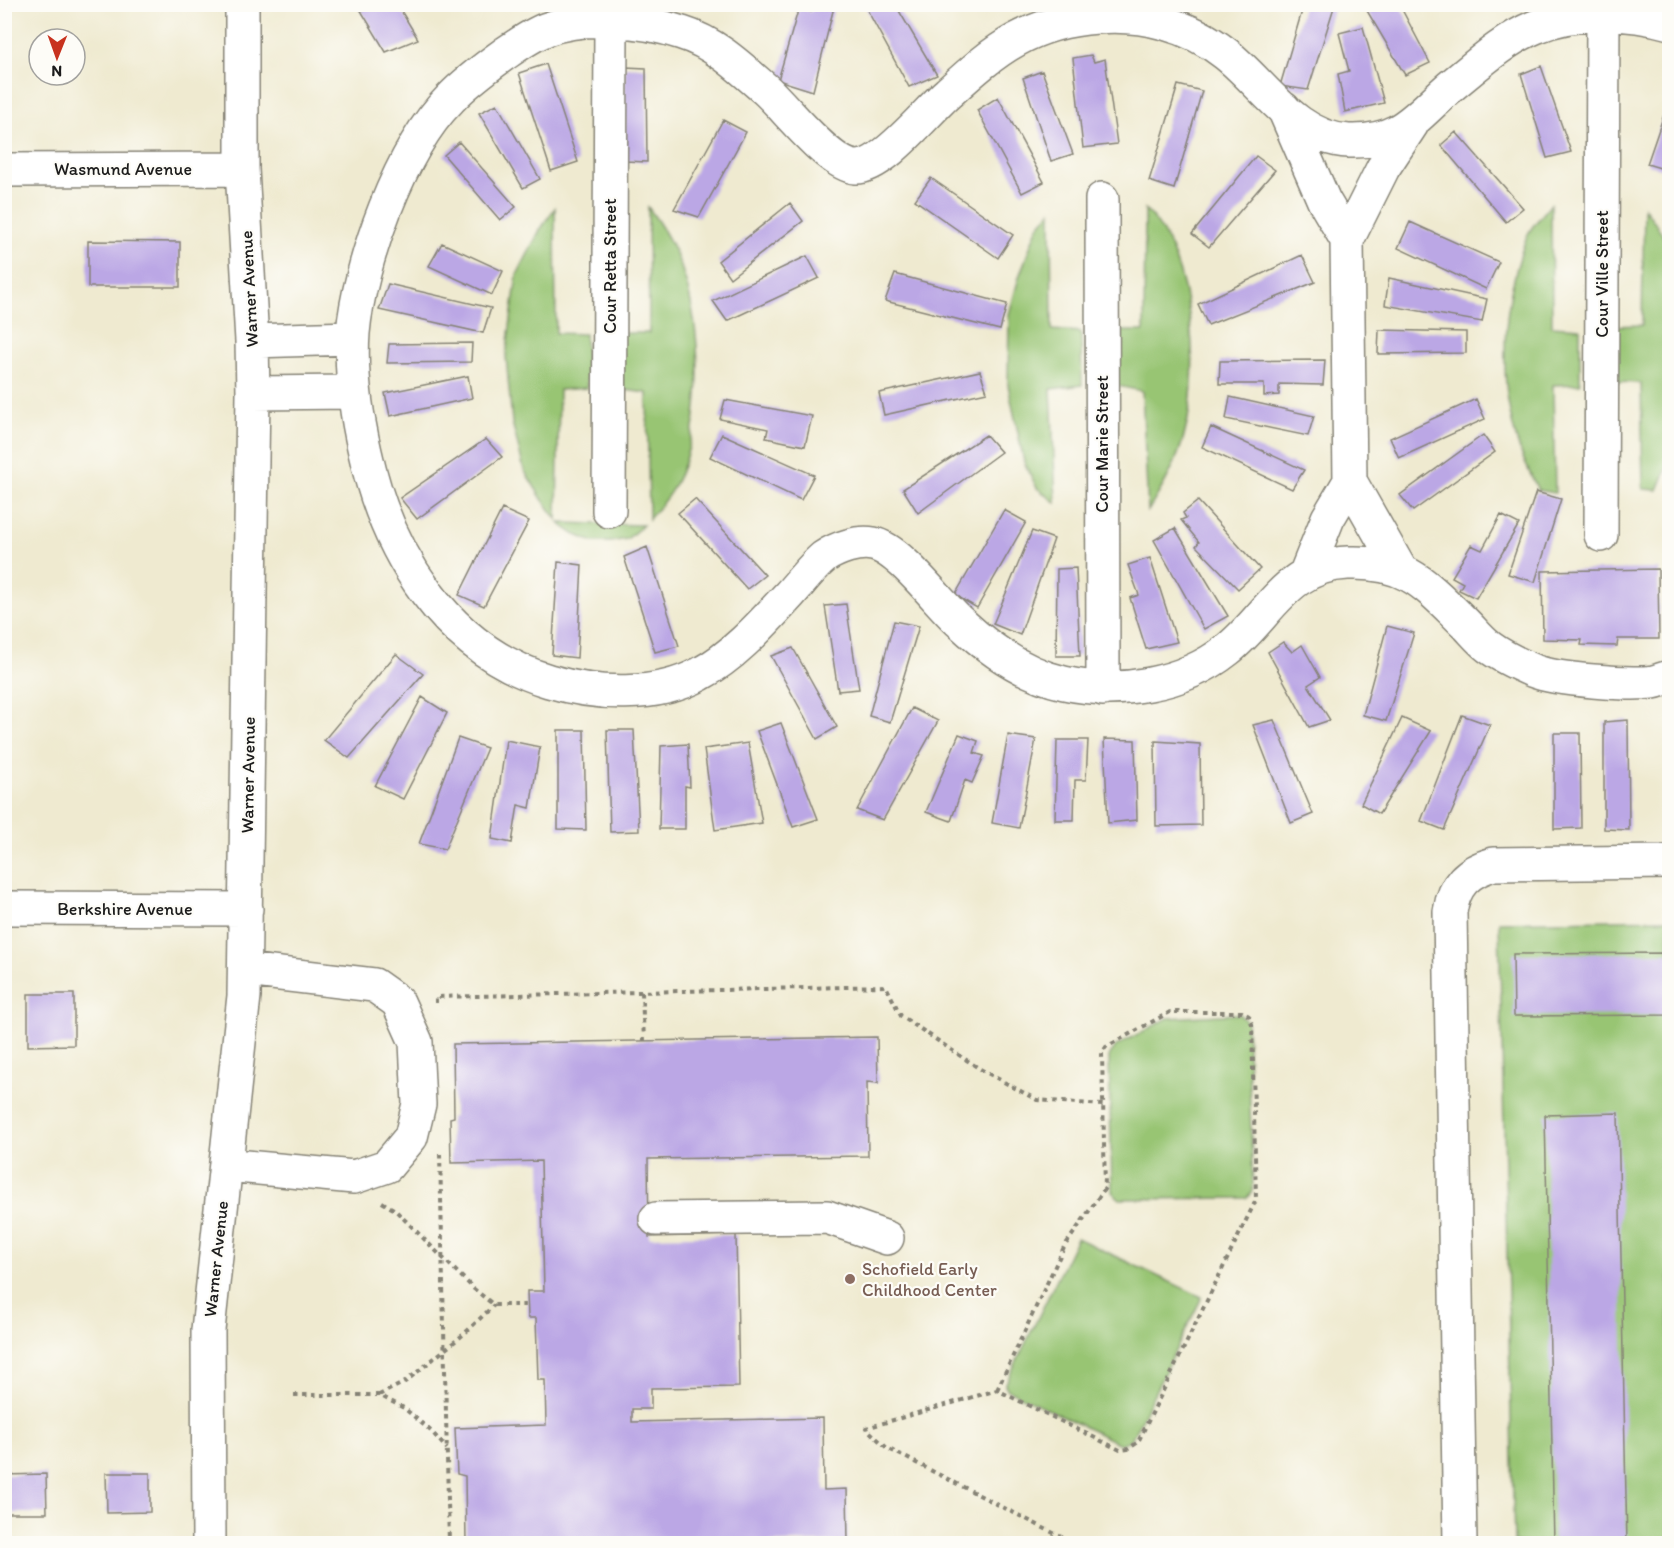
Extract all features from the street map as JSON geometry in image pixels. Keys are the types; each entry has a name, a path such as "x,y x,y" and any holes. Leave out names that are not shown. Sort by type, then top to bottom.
{"street":[{"name":"Warner Avenue","path":"209,1544 208,1330 245,970 253,393 242,169 242,4"},
{"path":"1401,571 1350,481 1347,240 1383,168 1412,123 1447,90 1504,45 1534,28 1561,20 1603,13 1657,19 1670,23"},
{"name":"Cour Ville Street","path":"1600,535 1603,13"},
{"path":"1412,123 1382,138 1355,141 1334,139 1311,130 1284,109 1232,58 1193,33 1144,18 1112,15 1071,19 1038,29 1008,44 943,96 889,151 873,162 856,167 831,157 769,93 711,44 677,31 611,21 582,21 548,28 496,60 449,99 422,133 403,169 372,242 357,302 352,338 354,392 369,471 385,518 410,570 441,614 476,644 511,667 556,684 605,691 654,689 692,679 725,658 782,603 824,558 848,545 873,544 893,553 961,623 1006,660 1032,673 1063,683 1103,689 1146,685 1179,676 1209,662 1232,647 1281,591 1306,573 1336,563 1383,564 1411,575 1434,593 1491,649 1542,675 1601,681 1651,682 1670,677"},
{"name":"Cour Retta Street","path":"609,511 611,21"},
{"path":"1284,109 1324,201 1347,240"},
{"name":"Wasmund Avenue","path":"4,170 242,169"},
{"name":"Cour Marie Street","path":"1102,199 1103,689"},
{"path":"252,341 352,338"},
{"path":"253,393 354,392"},
{"path":"1306,573 1328,518 1350,481"},
{"path":"1460,1544 1450,912 1454,894 1472,873 1479,868 1494,864 1670,862"},
{"name":"Berkshire Avenue","path":"4,908 246,909"},
{"path":"226,1165 354,1177 387,1166 411,1137 419,1104 416,1042 398,1002 374,985 245,970"},
{"path":"656,1219 827,1217 887,1238"}],"path":[{"path":"436,1009 436,997 886,986 901,1016 980,1069 1036,1100 1103,1105"},
{"path":"642,992 644,1041"},
{"path":"997,1390 1064,1247 1105,1188 1102,1053 1106,1047 1170,1012 1242,1011 1249,1017 1252,1024 1256,1200 1138,1442 1128,1449 1120,1450 997,1390 866,1428 887,1448 1075,1544"},
{"path":"440,1151 449,1544"},
{"path":"380,1200 394,1210 474,1289 494,1305 527,1305"},
{"path":"294,1395 379,1395 405,1382 445,1350 494,1305"},
{"path":"379,1395 404,1408 432,1432 447,1449"}],"green space":[{"path":"1551,204 1552,326 1580,328 1580,384 1553,385 1555,493 1538,490 1520,450 1508,401 1505,356 1508,311 1526,237"},
{"path":"648,207 670,242 685,280 692,308 698,371 697,402 685,461 672,490 649,519 647,393 617,389 618,333 649,333"},
{"path":"1644,207 1662,233 1669,251 1670,461 1658,490 1643,489 1641,383 1614,382 1612,326 1642,325"},
{"path":"555,208 556,333 585,334 587,388 559,390 557,519 524,470 512,422 506,356 517,275 540,230"},
{"path":"1145,209 1162,230 1175,257 1190,322 1192,356 1192,389 1188,420 1181,446 1162,488 1148,511 1142,391 1113,385 1114,331 1144,331"},
{"path":"1051,211 1052,330 1081,332 1082,385 1051,389 1056,503 1037,488 1024,462 1008,385 1009,314 1019,277 1037,228"},
{"path":"559,523 643,525 627,539 593,542 574,534"},
{"path":"1669,919 1669,1543 1514,1543 1499,922"},
{"path":"1239,1014 1247,1022 1253,1189 1247,1198 1120,1199 1112,1192 1109,1056 1116,1046 1168,1018"},
{"path":"1077,1238 1202,1297 1131,1440 1120,1444 1008,1390 1005,1385"}],"building":[{"path":"357,4 397,4 418,39 386,52"},
{"path":"812,4 834,7 813,91 778,80 799,7 811,12"},
{"path":"864,4 895,4 937,75 909,87"},
{"path":"926,4 942,4 942,5 929,10"},
{"path":"1304,4 1335,4 1308,90 1280,86"},
{"path":"1363,4 1399,4 1430,63 1405,75"},
{"path":"1363,27 1384,103 1345,112 1338,74 1349,71 1339,33"},
{"path":"1091,55 1094,62 1105,59 1117,144 1083,148 1073,58"},
{"path":"546,64 578,162 551,171 519,73"},
{"path":"1541,66 1571,152 1547,158 1521,74"},
{"path":"625,67 646,68 647,162 625,161"},
{"path":"1042,71 1073,154 1051,161 1023,78"},
{"path":"1178,85 1202,91 1174,189 1149,181"},
{"path":"998,97 1044,182 1022,193 977,110"},
{"path":"1670,97 1670,171 1647,164"},
{"path":"497,104 540,179 523,188 479,113"},
{"path":"723,120 746,132 699,217 674,209"},
{"path":"1456,132 1523,208 1506,222 1441,145"},
{"path":"459,142 516,207 500,220 444,155"},
{"path":"1256,156 1275,170 1209,247 1192,234"},
{"path":"931,178 1013,235 998,258 915,200"},
{"path":"790,203 803,221 730,278 718,261"},
{"path":"1410,222 1499,262 1486,289 1398,248"},
{"path":"88,241 180,242 180,287 88,287"},
{"path":"442,243 503,271 492,295 429,266"},
{"path":"1302,255 1315,282 1208,325 1198,304"},
{"path":"807,256 819,278 727,321 713,301"},
{"path":"895,274 1007,304 1000,330 885,301"},
{"path":"1389,278 1487,299 1482,322 1385,305"},
{"path":"388,284 491,308 483,333 379,310"},
{"path":"1379,330 1466,332 1466,353 1378,354"},
{"path":"472,343 471,362 387,363 389,344"},
{"path":"1325,360 1323,385 1279,384 1279,395 1264,396 1264,384 1219,384 1220,361"},
{"path":"980,371 987,392 884,415 879,393"},
{"path":"468,376 472,398 390,416 385,393"},
{"path":"1230,397 1314,416 1308,436 1226,419"},
{"path":"1476,399 1485,419 1399,458 1390,438"},
{"path":"725,400 812,416 805,446 766,438 768,429 720,419"},
{"path":"1211,427 1304,470 1292,489 1202,447"},
{"path":"722,434 814,475 801,500 710,457"},
{"path":"986,435 1001,452 918,513 903,489"},
{"path":"1483,435 1495,452 1413,511 1400,495"},
{"path":"486,439 502,457 417,519 400,498"},
{"path":"1536,492 1561,499 1535,582 1508,574"},
{"path":"695,499 765,575 747,589 678,513"},
{"path":"1198,501 1260,569 1238,589 1196,546 1199,542 1181,520 1186,518 1183,513"},
{"path":"502,509 529,521 484,606 459,595"},
{"path":"1004,510 1026,522 977,608 955,595"},
{"path":"1501,515 1519,524 1476,598 1459,590 1463,583 1452,577 1471,545 1482,550"},
{"path":"1175,528 1228,616 1204,629 1154,540"},
{"path":"1032,531 1054,539 1020,635 993,624"},
{"path":"647,547 679,646 655,652 624,557"},
{"path":"1150,558 1177,642 1146,649 1130,598 1139,595 1128,565"},
{"path":"558,562 582,565 577,658 552,655"},
{"path":"1076,568 1080,656 1056,656 1057,569"},
{"path":"1658,569 1659,639 1618,639 1617,646 1581,645 1582,640 1543,639 1542,571"},
{"path":"846,604 859,689 838,691 825,606"},
{"path":"894,621 919,626 890,722 869,716"},
{"path":"1387,626 1414,633 1386,721 1363,715"},
{"path":"1283,642 1292,652 1302,645 1320,677 1308,685 1330,720 1309,727 1268,652"},
{"path":"793,648 837,727 817,739 771,656"},
{"path":"396,654 423,674 349,758 324,740"},
{"path":"422,697 447,713 403,799 375,786"},
{"path":"912,708 938,721 883,820 857,810"},
{"path":"1462,715 1490,725 1444,830 1421,821"},
{"path":"1402,718 1431,731 1379,814 1361,804"},
{"path":"1274,720 1313,814 1291,823 1253,725"},
{"path":"1628,720 1629,830 1604,829 1604,722"},
{"path":"781,723 818,819 793,827 757,731"},
{"path":"558,730 584,730 586,830 558,829"},
{"path":"607,730 634,730 639,831 610,832"},
{"path":"1554,733 1580,733 1581,828 1554,829"},
{"path":"959,734 978,741 974,753 984,756 972,783 965,780 951,821 926,812"},
{"path":"1008,735 1036,739 1019,828 992,823"},
{"path":"458,738 487,748 445,849 419,844"},
{"path":"1104,739 1135,740 1137,820 1108,823"},
{"path":"506,740 540,747 530,808 518,805 512,843 492,839"},
{"path":"1057,740 1088,740 1086,780 1075,780 1074,820 1055,820"},
{"path":"1155,741 1200,744 1201,825 1156,826"},
{"path":"748,743 762,823 715,830 704,749"},
{"path":"688,744 690,787 685,786 685,829 659,829 661,746"},
{"path":"1670,953 1670,1015 1514,1016 1513,954"},
{"path":"28,994 74,994 74,1045 28,1046"},
{"path":"877,1037 878,1083 867,1082 868,1156 648,1159 649,1237 736,1235 739,1387 651,1388 651,1409 632,1409 632,1422 823,1418 824,1490 847,1489 848,1542 466,1544 465,1476 457,1474 455,1428 546,1425 545,1380 538,1380 536,1318 528,1318 527,1291 544,1291 541,1161 451,1163 450,1118 454,1117 453,1044"},
{"path":"1618,1113 1627,1544 1554,1544 1545,1115"},
{"path":"106,1473 150,1473 150,1512 107,1513"},
{"path":"46,1474 47,1513 4,1513 4,1475"}],"place":[{"name":"Schofield Early Childhood Center","path":"850,1279"}]}
